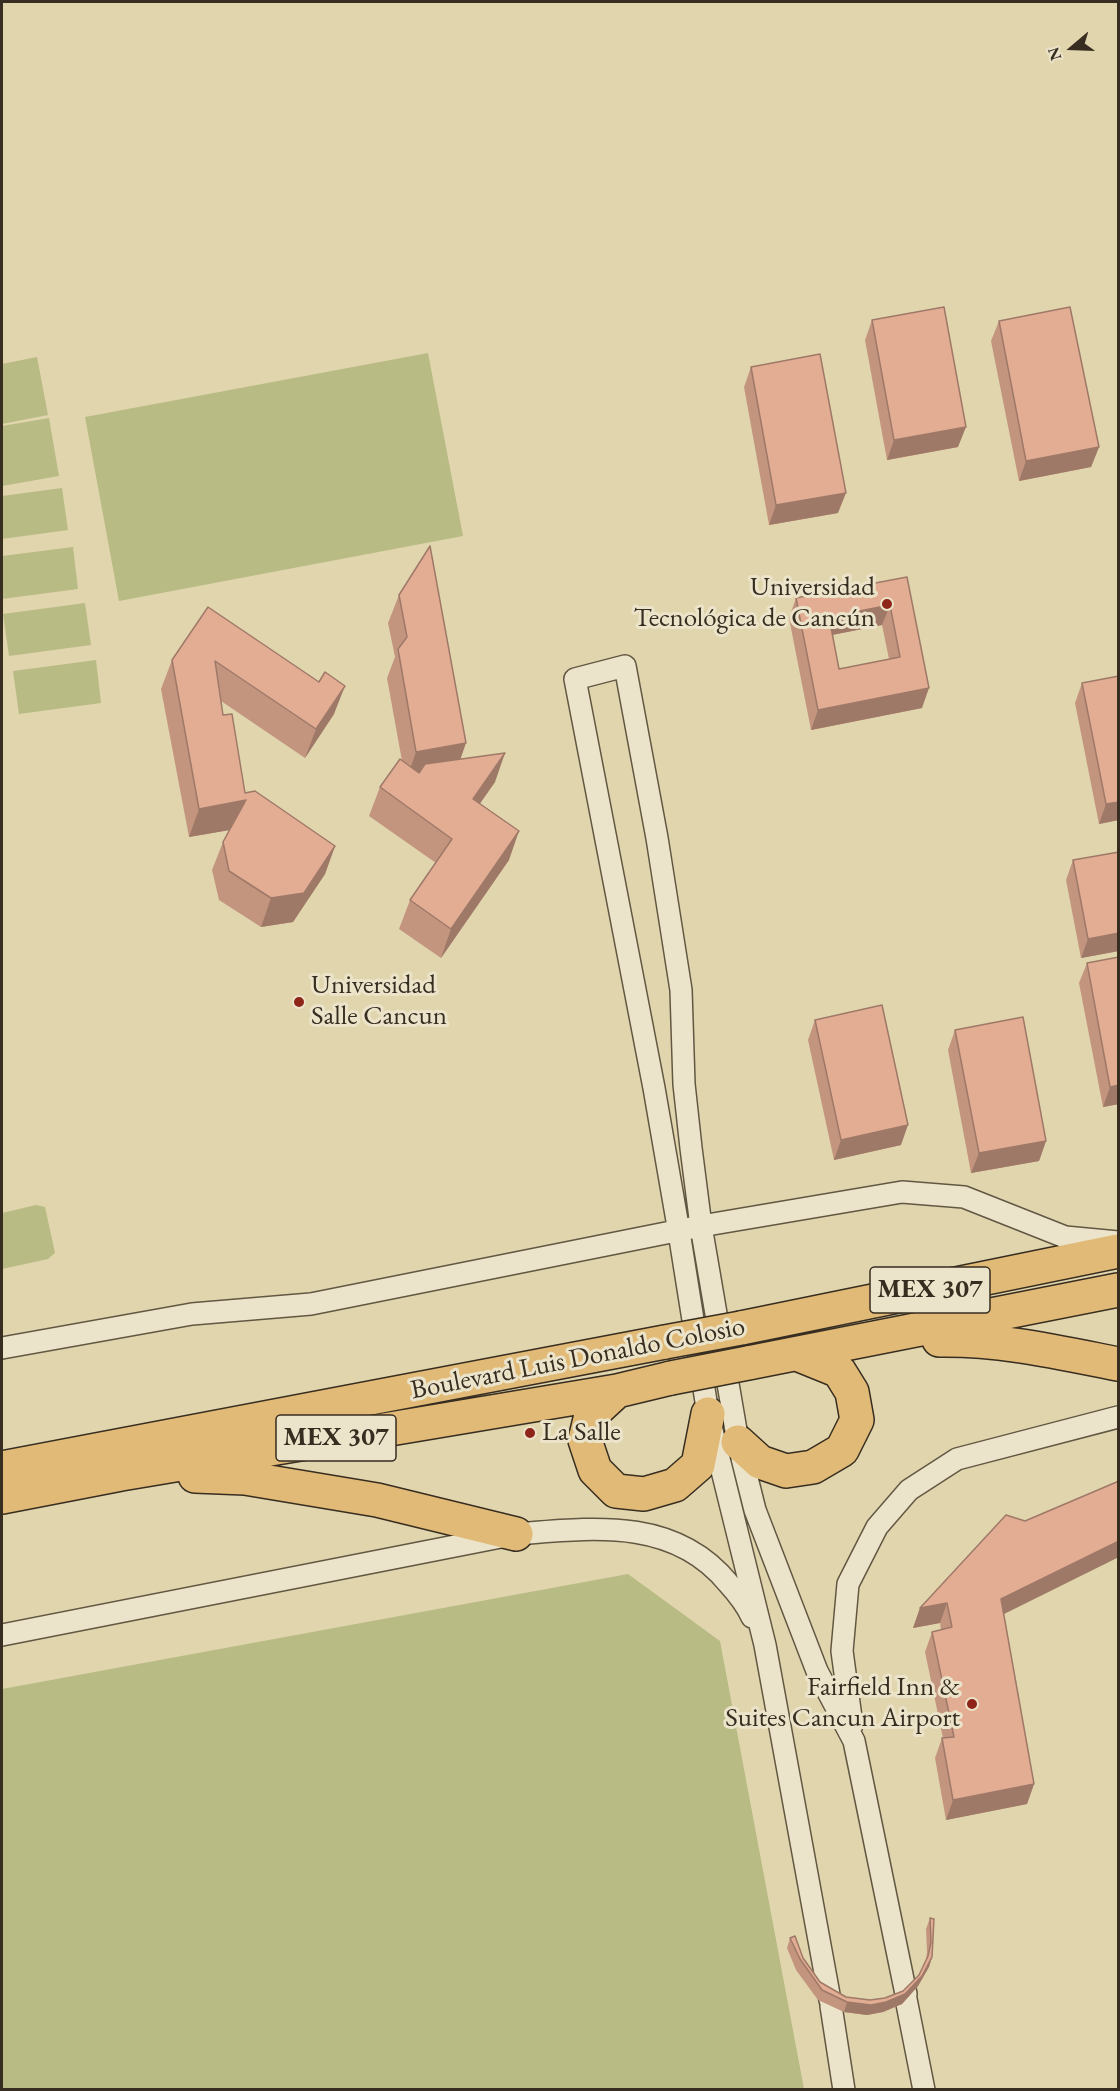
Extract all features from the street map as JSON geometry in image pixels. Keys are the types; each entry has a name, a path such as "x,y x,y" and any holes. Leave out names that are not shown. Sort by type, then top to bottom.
{"main road":[{"name":"Boulevard Luis Donaldo Colosio","path":"2,1468 741,1329 1119,1251"},
{"name":"Boulevard Luis Donaldo Colosio","path":"2,1497 121,1474 616,1391 671,1378 1119,1290"},
{"path":"868,1340 989,1341 1119,1364"},
{"path":"738,1442 760,1462 786,1471 813,1467 842,1450 857,1420 852,1392 839,1371 797,1354"},
{"path":"616,1391 591,1415 585,1440 595,1470 616,1491 644,1494 675,1485 698,1465 708,1414"},
{"path":"121,1474 245,1478 377,1500 516,1534"}],"street":[{"path":"844,2090 831,2003 765,1645 708,1414 680,1232 654,1088 575,679 625,666 657,838 681,990 684,1084 701,1226 738,1442 755,1510 817,1671 854,1741"},
{"path":"2,1348 192,1314 311,1304 701,1226 902,1192 964,1197 1065,1237 1119,1242"},
{"path":"924,2090 854,1741 842,1651 848,1584 877,1527 909,1490 957,1459 1119,1417"},
{"path":"2,1635 516,1534 591,1528 641,1532 686,1547 718,1571 746,1604 765,1645"}],"green space":[{"path":"428,353 463,536 119,601 85,417"},
{"path":"37,357 48,415 2,424 2,364"},
{"path":"49,418 59,476 2,486 2,426"},
{"path":"62,488 68,530 2,539 2,496"},
{"path":"73,547 78,589 2,599 2,556"},
{"path":"85,603 91,645 9,656 3,614"},
{"path":"96,660 101,703 19,714 13,671"},
{"path":"36,1205 45,1207 55,1253 48,1259 2,1269 2,1213"},
{"path":"628,1574 720,1641 804,2089 2,2089 2,1689"}],"building":[{"path":"944,307 966,427 894,440 872,320"},
{"path":"1070,307 1099,447 1026,461 999,321"},
{"path":"820,354 846,493 776,505 751,367"},
{"path":"430,546 466,743 416,752 398,649 407,637 399,595"},
{"path":"907,577 929,688 818,710 796,598","holes":["890,605 900,657 839,669 829,617"]},
{"path":"208,607 319,682 325,672 345,686 316,729 215,661 223,715 232,714 245,793 255,791 335,846 304,893 271,898 229,871 223,842 246,800 199,809 172,660"},
{"path":"1119,676 1119,802 1106,804 1082,683"},
{"path":"505,753 473,799 519,831 451,929 410,900 452,839 380,787 400,759 419,773 425,764"},
{"path":"1119,852 1119,933 1088,939 1073,860"},
{"path":"1119,957 1119,1085 1110,1087 1087,963"},
{"path":"882,1005 908,1125 841,1140 815,1020"},
{"path":"1023,1017 1046,1141 979,1153 955,1030"},
{"name":"Fairfield Inn & Suites Cancun Airport","path":"1119,1481 1119,1541 1001,1599 1034,1784 953,1800 942,1738 954,1737 932,1632 952,1627 947,1603 920,1608 1006,1515 1025,1521"},
{"path":"930,1918 934,1919 932,1957 922,1976 905,1994 871,2005 847,2002 822,1990 800,1959 790,1938 795,1936 803,1958 820,1982 846,1997 870,2000 885,1998 903,1991 919,1975 928,1956 931,1942"}],"place":[{"name":"Universidad Tecnológica de Cancún","path":"887,604"},
{"name":"Universidad Salle Cancun","path":"299,1002"},
{"name":"La Salle","path":"530,1433"},
{"name":"Fairfield Inn & Suites Cancun Airport","path":"972,1704"}]}
